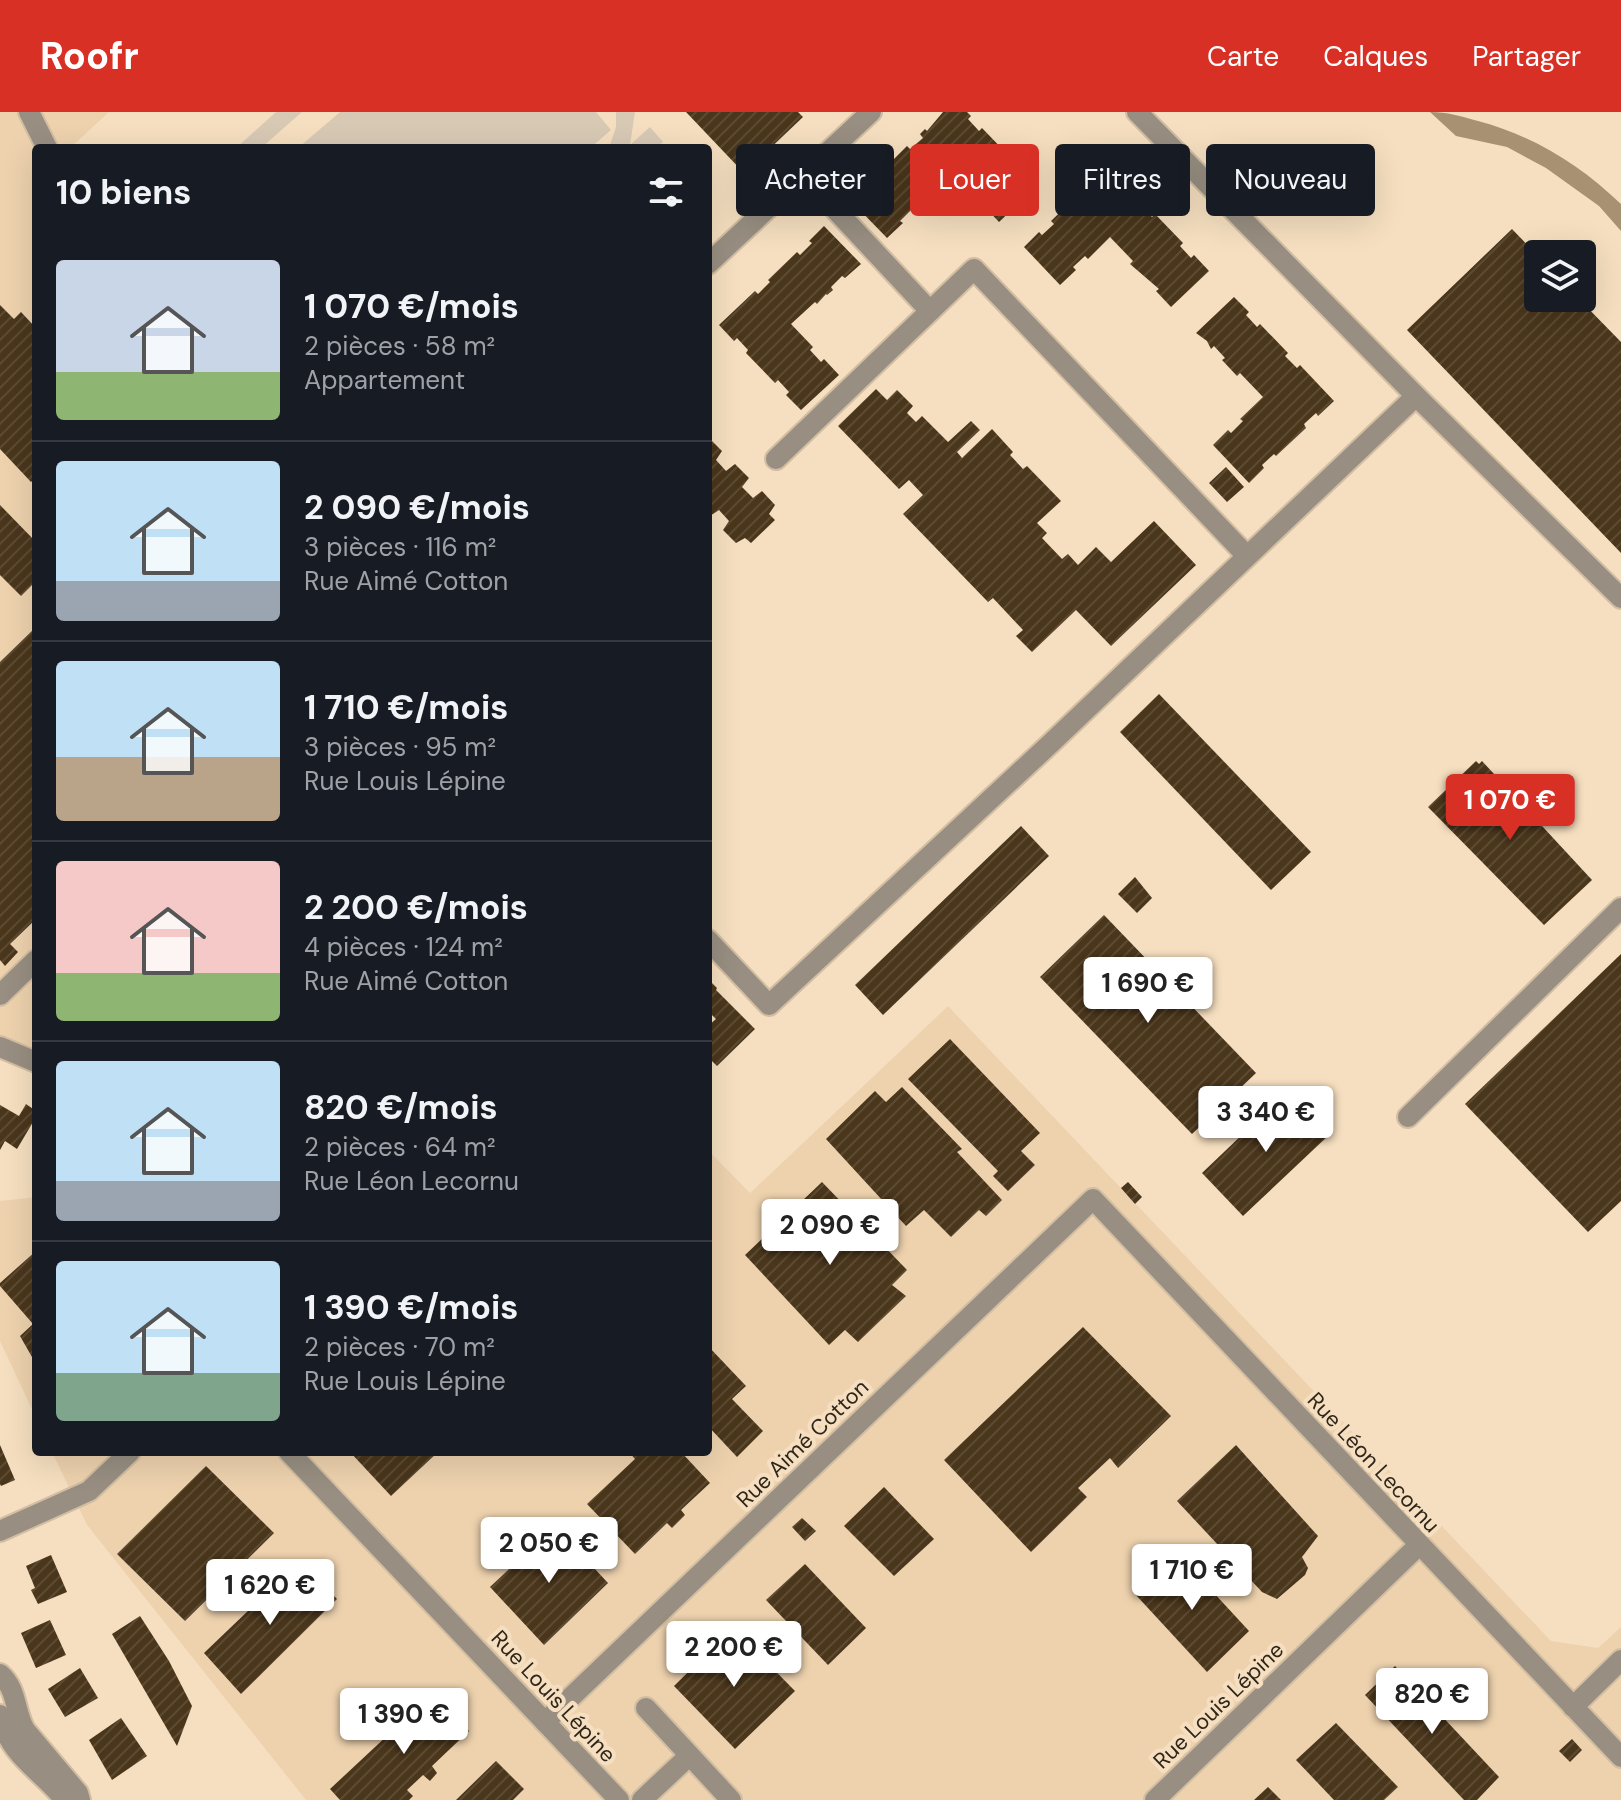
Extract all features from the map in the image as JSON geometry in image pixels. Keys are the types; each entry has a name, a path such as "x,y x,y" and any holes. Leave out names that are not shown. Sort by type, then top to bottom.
{"street":[{"path":"836,144 871,112"},
{"path":"1137,112 1416,396 1621,598"},
{"path":"29,113 45,144"},
{"path":"712,260 759,216"},
{"path":"841,216 930,311"},
{"path":"776,459 974,269 1247,556"},
{"path":"712,944 769,1005 1416,396"},
{"path":"1408,1117 1621,908"},
{"path":"0,995 32,964"},
{"path":"0,1047 32,1060"},
{"name":"Rue Léon Lecornu","path":"1093,1199 1621,1757"},
{"name":"Rue Aimé Cotton","path":"545,1722 1093,1199"},
{"path":"0,1531 89,1491 126,1456"},
{"name":"Rue Louis Lépine","path":"293,1456 619,1800"},
{"name":"Rue Louis Lépine","path":"1155,1800 1419,1545"},
{"path":"1573,1707 1621,1660"},
{"path":"0,1674 10,1683 17,1703 19,1720 15,1747"},
{"path":"646,1708 731,1800"},
{"path":"0,1715 5,1735 27,1763 51,1783 65,1800"},
{"path":"15,1747 78,1793 80,1800"},
{"path":"642,1800 689,1756"}],"shaded area":[{"path":"0,112 109,112 74,144 32,144 32,1068 0,1053"},
{"path":"276,112 302,112 266,144 240,144"},
{"path":"340,112 596,112 611,130 595,144 303,144"},
{"path":"616,112 635,112 630,144 610,144 616,127"},
{"path":"1430,112 1498,127 1555,153 1589,176 1621,204 1621,231 1599,206 1546,168 1507,147 1456,136"},
{"path":"650,127 663,142 661,144 631,144"},
{"path":"948,1006 1551,1641 1598,1648 1621,1627 1621,1800 306,1800 87,1525 54,1456 712,1456 712,1154 750,1193"},
{"path":"32,1197 32,1409 0,1341 0,1201"}],"building":[{"path":"686,112 798,112 803,117 775,144 736,144 736,165"},
{"path":"943,112 967,112 971,116 968,119 979,131 982,128 997,144 916,144 923,138 920,134 925,129 927,131"},
{"path":"907,146 910,149 910,211 900,221 903,223 887,238 866,216 894,216 894,159"},
{"path":"1056,216 1157,216 1183,243 1180,246 1191,258 1194,255 1209,271 1171,307 1156,291 1159,289 1130,264 1133,261 1110,237 1088,259 1085,256 1073,267 1076,270 1060,285 1024,247 1039,232 1042,235 1054,224 1051,221"},
{"path":"824,226 861,264 845,278 842,276 831,287 833,290 791,324 813,347 810,350 821,362 824,359 839,375 801,410 786,395 789,392 778,380 775,383 746,353 748,350 737,338 734,341 719,325 755,291 758,294 797,252 800,255"},
{"path":"1512,229 1524,241 1524,312 1592,312 1621,342 1621,553 1407,330"},
{"path":"1234,297 1249,312 1246,315 1257,327 1260,324 1288,353 1285,356 1297,368 1300,365 1334,401 1304,424 1306,428 1262,465 1264,468 1249,483 1213,445 1228,430 1231,433 1243,421 1240,419 1263,397 1240,373 1237,376 1214,346 1211,349 1207,341 1196,333"},
{"path":"0,305 14,319 21,312 32,324 31,482 0,449"},
{"path":"876,389 887,400 897,390 913,406 907,413 916,422 922,416 948,442 971,421 980,430 957,452 962,458 992,429 1013,452 1010,455 1023,469 1027,466 1061,501 1037,523 1047,533 1042,538 1062,559 1068,554 1078,565 1096,547 1111,562 1154,521 1196,565 1111,646 1076,610 1032,652 1016,636 1023,630 993,598 988,602 903,514 923,495 909,480 899,489 838,426"},
{"path":"712,441 722,451 716,460 726,471 735,464 749,478 742,487 753,498 762,491 775,505 769,514 775,520 751,543 745,538 736,543 723,530 729,521 719,510 712,515"},
{"path":"1226,467 1244,487 1227,502 1209,483"},
{"path":"0,505 32,538 32,585 21,596 0,575"},
{"path":"32,631 32,923 10,944 18,952 5,966 0,960 0,662"},
{"path":"1159,694 1311,852 1271,890 1120,732"},
{"path":"1476,761 1479,764 1482,761 1592,880 1544,925 1428,807"},
{"path":"1021,826 1049,856 883,1015 855,985"},
{"path":"1135,877 1152,898 1137,913 1118,894"},
{"path":"1104,915 1256,1073 1192,1134 1040,977"},
{"path":"1621,954 1621,1201 1588,1232 1465,1104"},
{"path":"712,983 755,1029 717,1066 712,1061 712,1022 716,1019 712,1015"},
{"path":"950,1039 1040,1133 1021,1151 1035,1165 1008,1191 993,1176 998,1171 908,1079"},
{"path":"902,1087 962,1149 957,1152 1002,1200 986,1216 979,1210 951,1237 924,1210 906,1226 826,1139 875,1091 886,1102"},
{"path":"1288,1091 1329,1135 1243,1216 1202,1173"},
{"path":"26,1104 32,1108 32,1124 17,1149 5,1141 0,1150 0,1105 19,1116"},
{"path":"822,1182 907,1270 892,1285 906,1296 858,1342 845,1330 829,1345 745,1255"},
{"path":"1128,1182 1142,1197 1135,1204 1121,1188"},
{"path":"32,1255 32,1323 0,1286"},
{"path":"32,1325 32,1357 20,1336"},
{"path":"1083,1327 1171,1416 1118,1468 1110,1458 1078,1488 1087,1497 1031,1552 944,1460"},
{"path":"712,1350 746,1386 732,1399 763,1431 737,1457 712,1430"},
{"path":"0,1445 15,1480 1,1486 0,1484"},
{"path":"1236,1445 1318,1536 1302,1557 1308,1568 1305,1575 1277,1599 1262,1592 1177,1501"},
{"path":"354,1456 434,1456 391,1496"},
{"path":"632,1456 685,1456 710,1483 681,1510 685,1515 672,1528 667,1523 635,1554 587,1504 635,1459"},
{"path":"206,1466 274,1533 185,1621 117,1554"},
{"path":"884,1487 934,1539 894,1576 844,1526"},
{"path":"802,1518 816,1531 805,1541 792,1527"},
{"path":"555,1526 608,1583 544,1645 490,1587"},
{"path":"1177,1553 1249,1631 1207,1672 1135,1594"},
{"path":"51,1555 67,1592 38,1604 31,1590 35,1588 26,1566"},
{"path":"300,1561 337,1599 241,1694 204,1653"},
{"path":"805,1564 866,1628 828,1665 766,1600"},
{"path":"140,1616 169,1661 192,1706 177,1746 112,1634"},
{"path":"50,1620 66,1655 36,1668 21,1633"},
{"path":"733,1628 795,1691 735,1749 674,1686"},
{"path":"1395,1666 1499,1777 1477,1800 1464,1800 1365,1695"},
{"path":"80,1668 98,1698 65,1717 48,1689"},
{"path":"433,1693 469,1731 432,1766 437,1773 430,1781 423,1775 407,1790 413,1796 409,1800 340,1800 330,1789"},
{"path":"121,1718 147,1756 112,1780 89,1740"},
{"path":"1336,1723 1398,1787 1384,1800 1334,1800 1296,1760"},
{"path":"1572,1739 1582,1750 1570,1762 1559,1751"},
{"path":"496,1761 524,1789 513,1800 456,1800"},
{"path":"1268,1787 1281,1800 1254,1800"}]}
